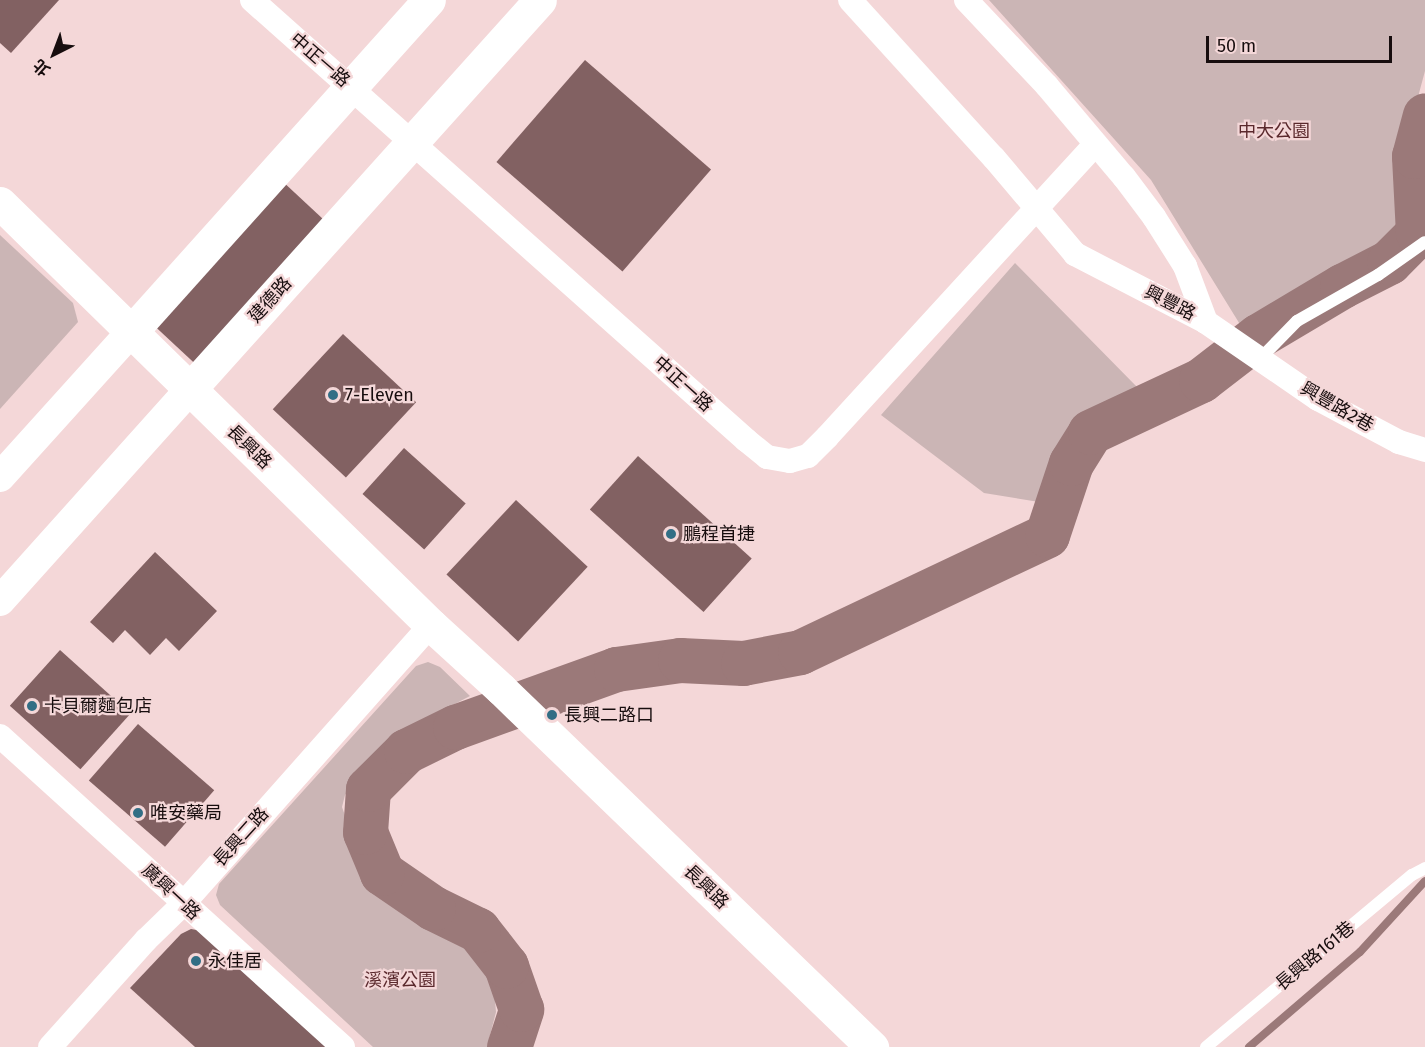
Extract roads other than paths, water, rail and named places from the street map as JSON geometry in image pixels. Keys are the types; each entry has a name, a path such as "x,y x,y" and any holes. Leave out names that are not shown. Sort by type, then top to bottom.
{"main road":[{"path":"131,332 429,0"},
{"name":"建德路","path":"190,389 540,0"},
{"name":"長興路","path":"0,203 431,625 540,726 873,1047"}],"street":[{"name":"中正一路","path":"252,0 746,440 767,457 790,461 808,456 1095,145"},
{"name":"興豐路","path":"850,0 1036,207 1075,254 1206,322"},
{"name":"興豐路","path":"966,0 1047,86 1124,177 1160,226 1185,266 1206,322"},
{"name":"興豐路2巷","path":"1206,322 1318,399 1399,442 1425,450"},
{"path":"0,477 131,332"},
{"name":"建德路","path":"0,601 190,389"},
{"name":"長興二路","path":"50,1047 146,940 183,904 431,625"},
{"name":"廣興一路","path":"0,736 343,1047"}],"lane":[{"path":"1258,357 1297,321 1378,275 1425,242"},
{"name":"長興路161巷","path":"1206,1047 1412,875 1425,868"}],"waterway":[{"path":"509,1047 521,1009 506,966 478,930 433,908 382,873 365,832 368,789 406,751 455,727 616,669 680,660 743,663 800,652 1047,535 1071,463 1090,432 1201,380 1258,336 1342,286 1389,262 1418,233 1414,156 1425,115"},
{"path":"1249,1047 1360,952 1425,881"}],"place":[{"name":"7-Eleven","path":"333,395"},
{"name":"鵬程首捷","path":"671,534"},
{"name":"卡貝爾麵包店","path":"32,706"},
{"name":"長興二路口","path":"552,715"},
{"name":"唯安藥局","path":"138,813"},
{"name":"永佳居","path":"196,961"}],"park label":[{"name":"中大公園","path":"1274,131"},
{"name":"溪濱公園","path":"400,980"}]}
